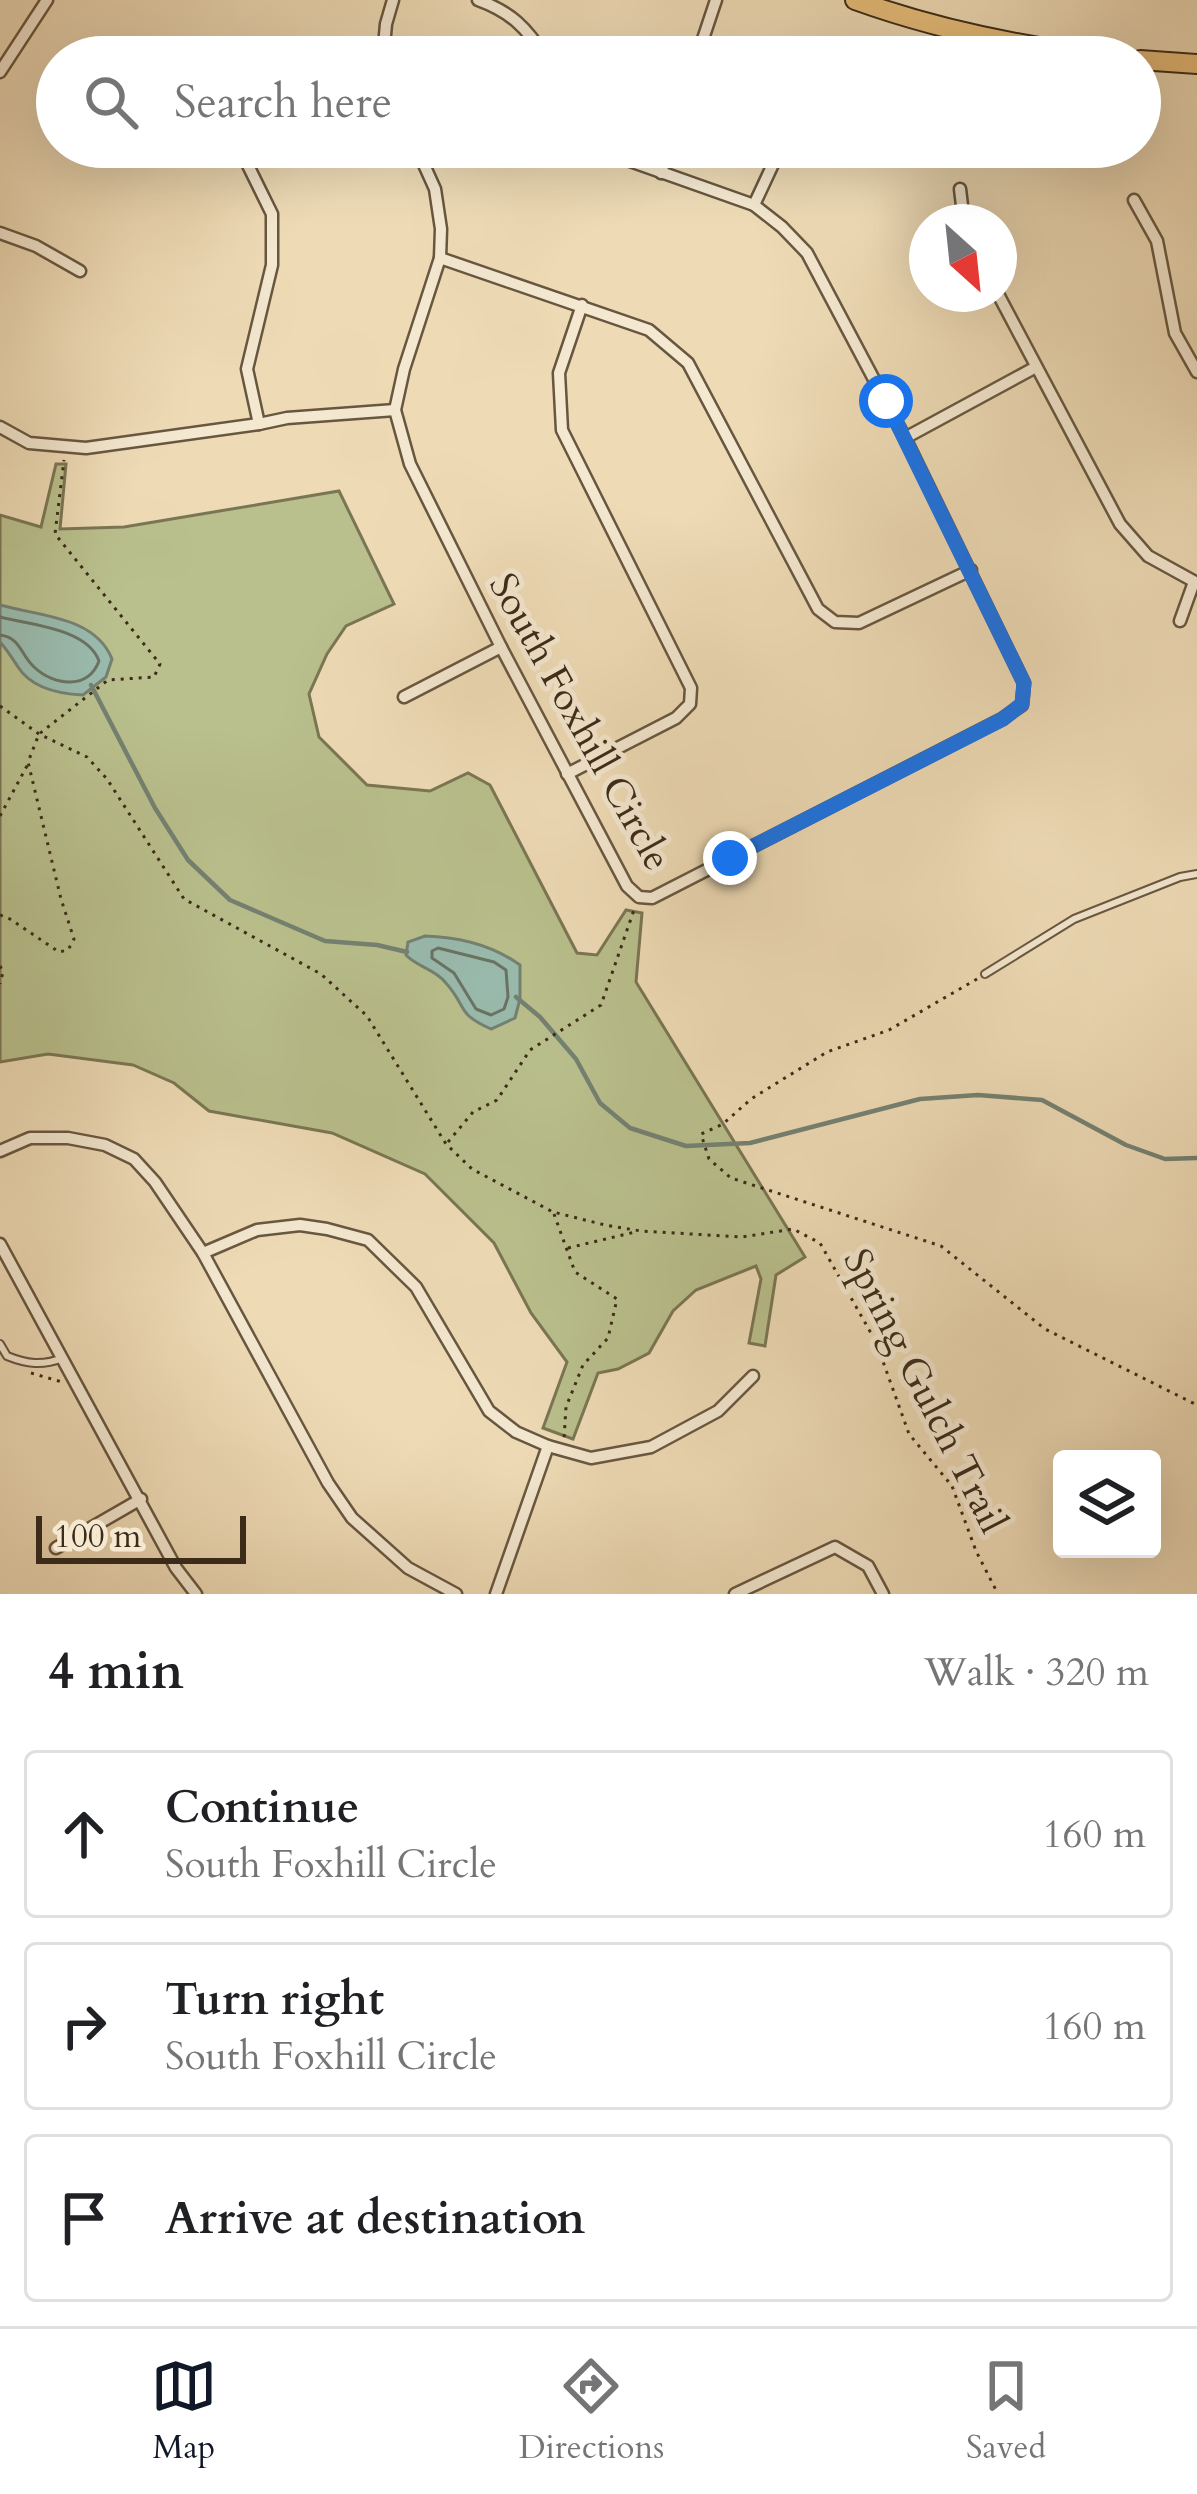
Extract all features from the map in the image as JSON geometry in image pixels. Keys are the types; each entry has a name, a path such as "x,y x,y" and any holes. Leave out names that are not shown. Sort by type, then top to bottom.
{"main road":[{"path":"855,0 905,18 982,36"},
{"path":"1161,61 1197,64"}],"street":[{"path":"0,72 47,0"},
{"path":"385,36 393,0"},
{"path":"478,0 527,28 532,36"},
{"path":"705,36 716,0"},
{"path":"249,168 272,214 272,266 247,369 260,424"},
{"path":"0,427 28,442 86,448 287,418 395,410 440,258 435,189 426,168"},
{"name":"South Foxhill Circle","path":"395,410 410,464 501,647 627,886 639,897 652,898 1003,719 1022,704 1024,683 905,438 807,253 754,205 650,168"},
{"path":"661,172 662,168"},
{"path":"754,205 772,168"},
{"path":"960,189 962,204"},
{"path":"1134,200 1156,242 1174,333 1197,372"},
{"path":"0,233 36,246 80,272"},
{"path":"440,258 649,330 688,363 818,609 835,622 859,623 970,570"},
{"path":"567,774 676,718 689,704 692,688 562,430 560,373 582,305"},
{"path":"1007,312 1120,524 1148,556 1195,582 1180,621"},
{"path":"905,438 1036,368"},
{"path":"404,697 501,647"},
{"path":"0,1151 30,1138 68,1138 105,1145 134,1159 203,1253 328,1483 352,1518 408,1568 457,1594"},
{"path":"203,1253 257,1230 300,1225 368,1240 416,1287 490,1411 516,1432 564,1451 591,1457 651,1447 718,1411 753,1376"},
{"path":"0,1244 176,1568 196,1594"},
{"path":"496,1594 548,1447"},
{"path":"56,1548 141,1498"},
{"path":"735,1594 836,1547 868,1566 883,1594"}],"lane":[{"path":"985,974 1074,919 1197,874"},
{"path":"0,1344 7,1356 26,1363 47,1364 63,1358"}],"path":[{"path":"0,817 39,734 108,680 154,677 160,664 55,534 65,446"},
{"name":"Spring Gulch Trail","path":"0,706 39,734 87,758 107,779 184,899 321,974 367,1016 446,1144 472,1169 553,1212 605,1225 742,1237 793,1229 820,1243 875,1342 909,1435 952,1486 998,1594"},
{"path":"0,915 59,952 68,950 74,939 28,762"},
{"path":"446,1144 473,1112 496,1100 530,1050 602,1005 639,897"},
{"path":"0,966 0,984"},
{"path":"985,974 889,1030 827,1052 751,1099 723,1124 701,1134 709,1160 731,1178 940,1246 1045,1329 1197,1404"},
{"path":"553,1212 575,1272 617,1299 608,1338 583,1365 566,1407 564,1451"},
{"path":"567,1249 641,1231"},
{"path":"20,1370 79,1387"}],"green space":[{"path":"56,464 66,464 60,529 124,527 339,491 394,604 346,626 327,654 309,694 319,737 367,785 430,791 468,773 490,785 577,953 597,955 626,910 642,913 636,982 805,1257 776,1275 765,1346 749,1343 761,1279 756,1266 696,1290 673,1311 649,1353 598,1373 573,1439 543,1428 567,1362 531,1313 494,1243 425,1174 332,1133 209,1111 174,1083 133,1065 48,1054 0,1062 0,515 41,527"}],"water":[{"path":"0,605 64,620 93,634 112,659 106,677 83,695 56,692 31,681 0,642"},
{"path":"425,936 475,943 520,965 515,1018 491,1029 467,1014 441,978 406,955 408,942"}],"waterway":[{"path":"91,685 155,808 188,860 230,900 325,941 407,952"},
{"path":"516,997 576,1059 600,1103 630,1128 686,1146 750,1143 920,1099 978,1095 1042,1100 1126,1145 1165,1159 1197,1158"}],"route":[{"path":"730,858 1003,719 1022,704 1024,683 886,401"}]}
